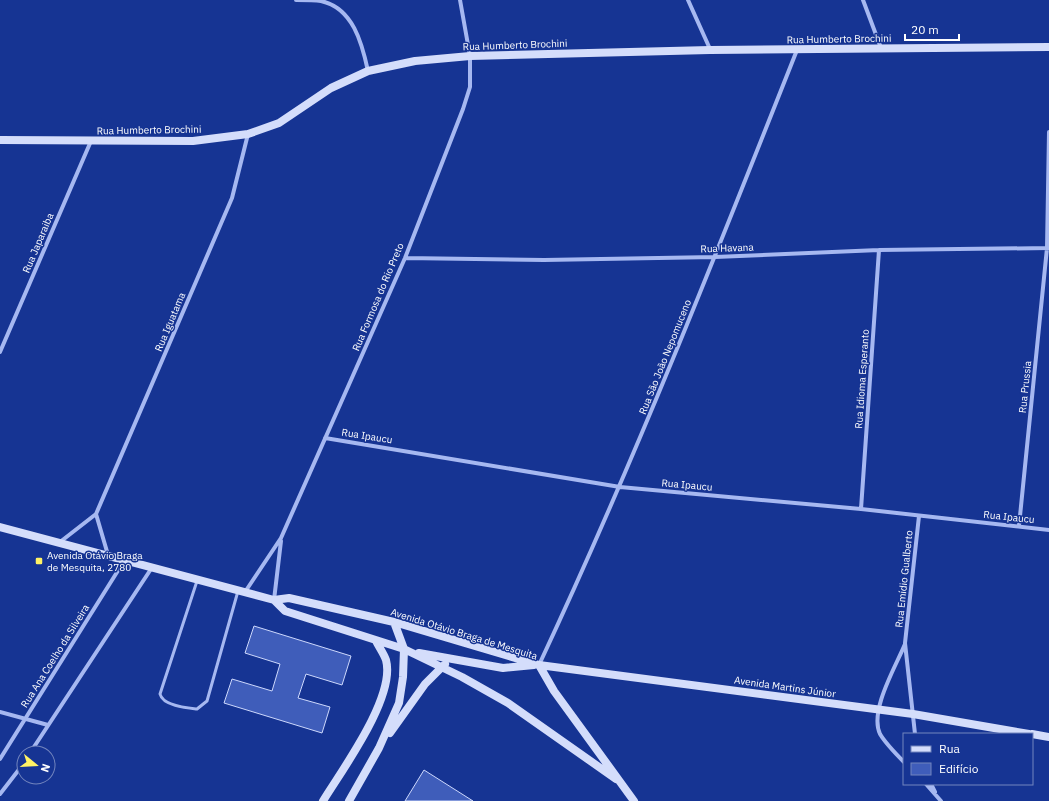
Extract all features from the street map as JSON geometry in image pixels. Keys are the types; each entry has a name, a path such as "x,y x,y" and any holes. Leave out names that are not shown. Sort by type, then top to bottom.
{"street":[{"path":"296,0 321,1 341,10 353,23 363,48 368,71"},
{"name":"Rua Formosa do Rio Preto","path":"241,592 281,538 405,258 465,102 470,87 470,56 460,0"},
{"path":"688,0 710,50"},
{"path":"863,0 881,48"},
{"name":"Rua Humberto Brochini","path":"0,140 193,141 248,134 279,123 331,88 368,71 415,61 470,56 710,50 1049,47"},
{"name":"Rua São João Nepomuceno","path":"538,665 620,487 715,257 797,50"},
{"name":"Rua Prussia","path":"1019,526 1048,248 1049,132"},
{"name":"Rua Iguatama","path":"59,543 96,514 232,198 248,134"},
{"name":"Rua Japaraiba","path":"0,352 91,140"},
{"name":"Rua Havana","path":"405,258 544,260 715,257 879,250 1048,248"},
{"name":"Rua Idioma Esperanto","path":"861,509 879,250"},
{"name":"Rua Ipaucu","path":"325,438 620,487 861,509 1049,530"},
{"path":"96,514 108,557"},
{"name":"Rua Emídio Gualberto","path":"915,733 905,644 919,516"},
{"name":"Avenida Otávio Braga de Mesquita","path":"0,527 151,569 274,600 289,598 394,622 538,665 554,691 616,779 634,801"},
{"name":"Rua Formosa do Rio Preto","path":"274,600 281,538"},
{"name":"Rua Ana Coelho da Silveira","path":"0,759 124,561"},
{"path":"35,745 151,569"},
{"name":"Avenida Otávio Braga de Mesquita","path":"274,600 285,611 404,650 442,667 508,703 616,779"},
{"path":"379,748 399,703 403,677 404,650 394,622"},
{"path":"322,801 356,749 384,694 387,672 386,660 376,641"},
{"name":"Rua Emídio Gualberto","path":"903,761 880,733 877,722 878,710 905,644"},
{"path":"404,650 451,660 503,668 538,665"},
{"path":"348,801 379,748 425,684 451,660"},
{"name":"Avenida Martins Júnior","path":"538,665 913,714 1025,733"},
{"path":"0,712 26,718 48,726"},
{"name":"Avenida Martins Júnior","path":"1033,734 1049,737"},
{"path":"0,794 16,773"},
{"path":"927,785 936,794"},
{"path":"932,785 941,801"}],"lane":[{"path":"197,581 160,694 162,700 165,702 187,708 198,708 208,701 241,592"}],"building":[{"path":"254,626 351,656 342,685 306,674 298,698 330,707 322,733 224,703 232,679 272,691 280,664 245,653"},
{"path":"424,770 473,801 405,801"}],"place":[{"name":"Avenida Otávio Braga de Mesquita, 2780","path":"39,561"}]}
